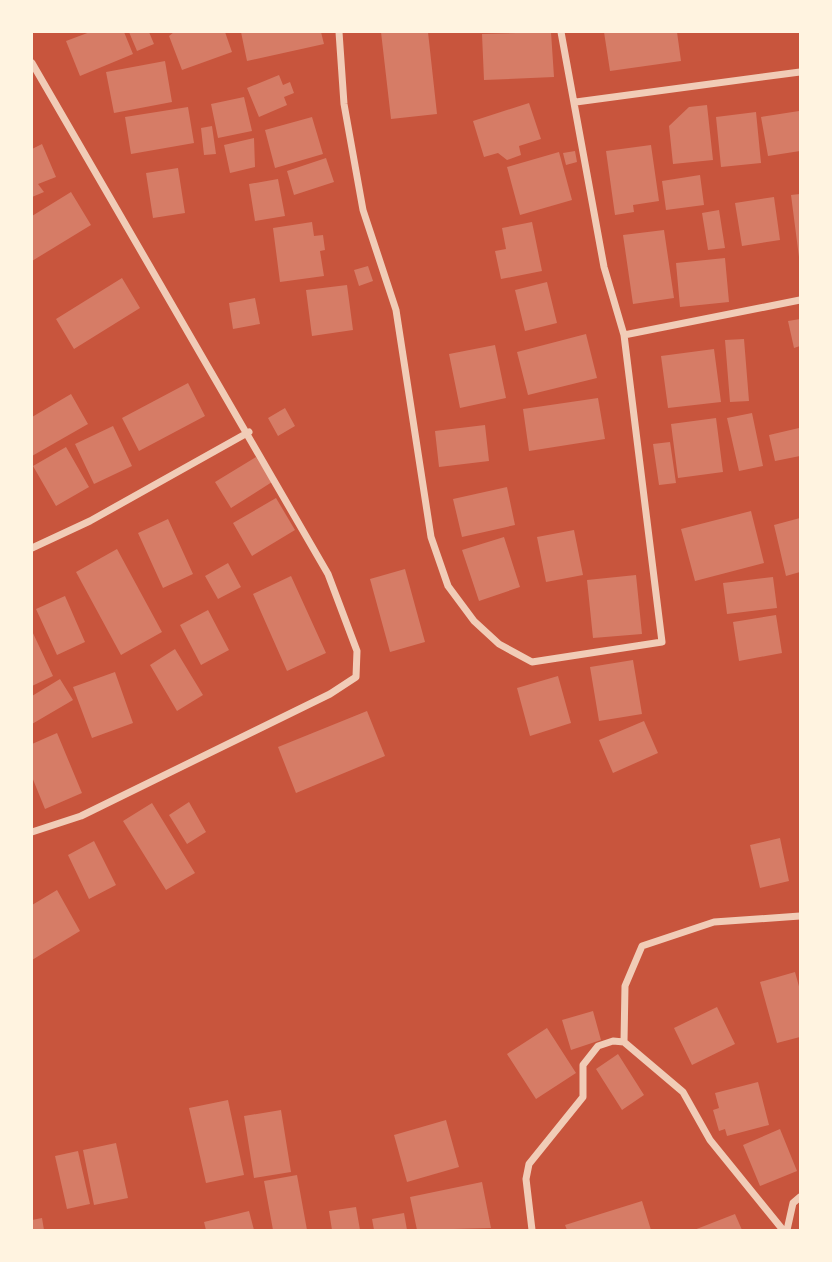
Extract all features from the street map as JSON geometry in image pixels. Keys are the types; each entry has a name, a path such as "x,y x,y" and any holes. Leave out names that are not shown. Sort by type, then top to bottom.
{"street":[{"path":"339,32 344,104 360,197 396,310 431,537 448,586 474,621 499,644 531,662 662,642 624,335 604,267 576,102 561,32"},
{"path":"32,63 328,573 357,651 356,677 330,694 81,816 32,832"},
{"path":"576,102 800,72"},
{"path":"624,335 800,300"},
{"path":"32,548 90,521 248,432"},
{"path":"624,1042 625,986 642,946 714,922 800,916"},
{"path":"532,1230 526,1179 529,1164 583,1097 583,1065 598,1046 614,1041 624,1042 683,1092 710,1140 785,1230"},
{"path":"785,1230 793,1203 800,1198"}],"building":[{"path":"90,32 124,32 133,54 80,76 66,41"},
{"path":"129,32 149,32 154,44 137,51"},
{"path":"174,32 225,32 232,52 182,70 169,36"},
{"path":"241,32 321,32 324,44 247,61"},
{"path":"381,32 428,32 437,114 391,119"},
{"path":"551,32 554,77 484,80 482,34"},
{"path":"604,32 677,32 681,61 610,71"},
{"path":"165,61 172,102 114,113 106,72"},
{"path":"279,75 283,85 290,82 294,93 284,97 287,105 259,117 247,88"},
{"path":"244,97 252,131 218,138 211,104"},
{"path":"529,103 541,139 519,146 521,155 507,160 498,153 484,157 473,121"},
{"path":"707,105 713,160 673,164 669,126 689,107"},
{"path":"188,107 194,143 131,154 125,117"},
{"path":"799,111 800,151 768,156 761,117"},
{"path":"756,112 761,163 721,167 716,117"},
{"path":"312,117 323,154 275,168 265,130"},
{"path":"212,126 216,154 204,155 201,128"},
{"path":"254,138 255,167 230,173 224,145"},
{"path":"42,144 56,177 38,184 44,192 32,197 32,149"},
{"path":"651,145 659,201 633,205 634,212 615,215 606,151"},
{"path":"575,151 577,162 566,165 563,153"},
{"path":"559,152 572,200 520,215 507,167"},
{"path":"326,158 334,182 294,195 287,171"},
{"path":"178,168 185,213 153,218 146,173"},
{"path":"700,175 704,205 666,210 662,181"},
{"path":"278,179 285,216 255,221 249,184"},
{"path":"71,192 91,225 32,261 32,216"},
{"path":"800,194 800,257 799,257 791,195"},
{"path":"774,197 780,240 742,246 735,203"},
{"path":"719,210 725,248 708,250 702,213"},
{"path":"312,222 314,236 323,235 325,250 320,251 324,276 280,282 273,228"},
{"path":"532,222 542,271 501,279 495,251 506,249 502,228"},
{"path":"664,230 674,298 633,304 623,235"},
{"path":"725,258 729,302 680,307 676,263"},
{"path":"368,266 373,281 359,286 354,270"},
{"path":"122,278 140,308 74,349 56,319"},
{"path":"547,282 557,323 525,331 515,290"},
{"path":"347,285 353,330 312,336 306,290"},
{"path":"255,298 260,324 233,329 229,303"},
{"path":"800,319 800,346 794,348 788,321"},
{"path":"586,334 597,378 528,395 517,352"},
{"path":"744,339 749,401 730,402 725,340"},
{"path":"495,345 506,398 460,408 449,354"},
{"path":"714,349 721,402 668,408 661,356"},
{"path":"188,383 205,416 139,451 122,418"},
{"path":"71,394 88,424 32,456 32,417"},
{"path":"598,398 605,439 529,451 523,409"},
{"path":"285,408 295,426 278,436 268,418"},
{"path":"752,413 763,466 739,471 727,418"},
{"path":"716,418 723,472 678,478 671,424"},
{"path":"485,425 489,461 439,467 435,431"},
{"path":"113,426 132,466 94,484 75,444"},
{"path":"799,428 800,456 775,461 769,435"},
{"path":"670,442 676,483 659,485 653,444"},
{"path":"66,447 89,487 56,506 33,466"},
{"path":"256,457 272,482 231,508 215,482"},
{"path":"507,487 515,525 462,537 453,499"},
{"path":"276,498 295,530 252,556 233,523"},
{"path":"751,511 764,563 695,581 681,529"},
{"path":"800,518 800,572 786,576 774,525"},
{"path":"168,519 193,574 163,588 138,533"},
{"path":"574,530 583,575 546,582 537,537"},
{"path":"504,537 520,587 479,601 462,550"},
{"path":"117,549 162,632 121,655 76,572"},
{"path":"228,563 241,587 218,599 205,576"},
{"path":"405,569 425,642 390,652 370,579"},
{"path":"636,575 642,634 593,638 587,580"},
{"path":"291,576 326,653 287,671 253,594"},
{"path":"773,577 777,608 727,614 723,583"},
{"path":"65,596 85,642 57,655 36,609"},
{"path":"208,610 229,650 201,665 180,625"},
{"path":"776,615 782,653 739,661 733,622"},
{"path":"32,631 53,676 32,686"},
{"path":"175,649 203,695 177,711 150,665"},
{"path":"633,660 642,714 599,721 590,667"},
{"path":"115,672 133,723 92,738 73,687"},
{"path":"558,676 571,723 530,736 517,688"},
{"path":"60,679 73,700 32,724 32,696"},
{"path":"367,711 385,756 296,793 278,747"},
{"path":"644,721 658,753 613,773 599,740"},
{"path":"57,733 82,793 45,809 32,777 32,744"},
{"path":"189,802 206,832 187,844 169,815"},
{"path":"152,803 195,873 166,890 123,821"},
{"path":"780,838 789,881 760,888 750,845"},
{"path":"94,841 116,885 89,899 68,855"},
{"path":"57,890 80,931 32,960 32,905"},
{"path":"795,972 800,990 800,1037 777,1043 760,982"},
{"path":"717,1007 735,1044 692,1065 674,1028"},
{"path":"593,1011 601,1040 571,1050 562,1020"},
{"path":"547,1028 576,1073 536,1099 507,1054"},
{"path":"618,1054 644,1095 622,1110 596,1069"},
{"path":"758,1082 769,1125 727,1136 725,1129 719,1131 713,1110 719,1108 715,1093"},
{"path":"228,1100 244,1175 206,1183 189,1108"},
{"path":"281,1110 291,1172 254,1178 244,1116"},
{"path":"446,1120 459,1167 407,1182 394,1135"},
{"path":"780,1129 797,1171 760,1186 743,1145"},
{"path":"116,1143 128,1198 94,1205 83,1150"},
{"path":"78,1151 90,1204 67,1209 55,1156"},
{"path":"297,1175 307,1230 273,1230 264,1181"},
{"path":"482,1182 491,1228 417,1230 410,1197"},
{"path":"642,1201 651,1230 567,1230 565,1225"},
{"path":"356,1207 360,1230 332,1230 329,1211"},
{"path":"249,1211 254,1230 206,1230 204,1222"},
{"path":"404,1213 407,1230 374,1230 372,1219"},
{"path":"735,1214 742,1230 694,1230"},
{"path":"42,1218 44,1230 32,1230 32,1220"}]}
